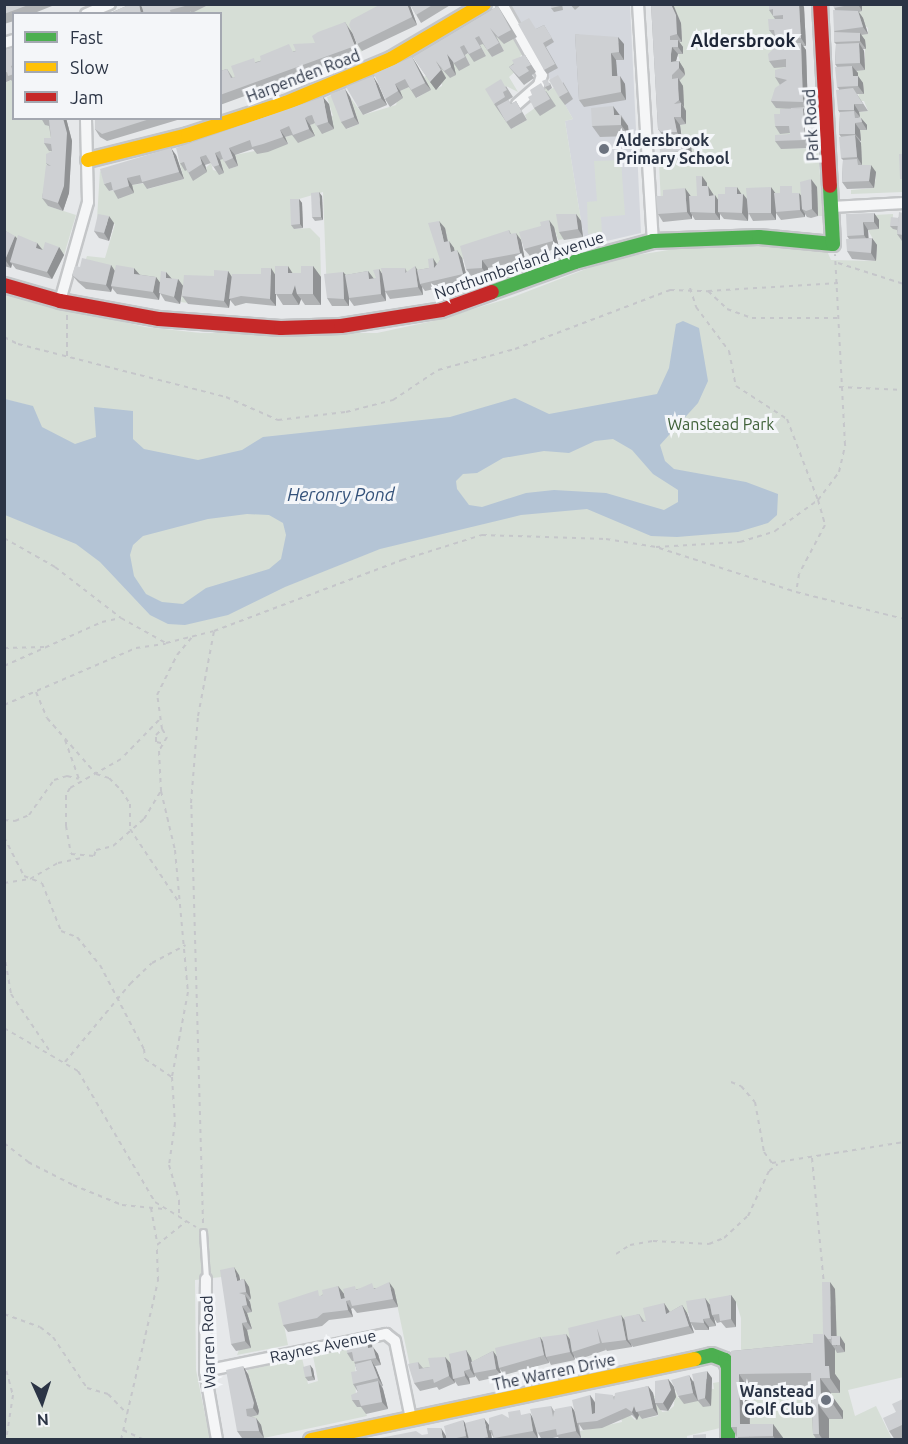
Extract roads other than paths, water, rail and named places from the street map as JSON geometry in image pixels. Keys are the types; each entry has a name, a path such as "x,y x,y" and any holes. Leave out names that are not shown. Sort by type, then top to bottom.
{"street":[{"path":"91,12 110,4"},
{"name":"Harpenden Road","path":"88,160 188,135 286,102 391,59 484,4"},
{"path":"502,4 542,75 539,85 517,104"},
{"path":"638,4 653,241"},
{"name":"Park Road","path":"820,4 833,244"},
{"path":"65,302 82,234 88,160 86,120"},
{"path":"832,207 903,203"},
{"name":"Northumberland Avenue","path":"4,285 65,302 220,325 281,328 364,324 442,310 585,258 653,241 759,237 833,244"},
{"name":"Warren Road","path":"206,1279 205,1371 217,1440"},
{"name":"Raynes Avenue","path":"205,1371 386,1334 395,1341 411,1419"},
{"name":"The Warren Drive","path":"311,1440 712,1355 725,1360 728,1367 728,1440"}],"lane":[{"path":"203,1232 206,1279"}],"water":[{"name":"Heronry Pond","path":"683,321 699,328 708,381 698,403 660,445 665,461 674,469 746,482 778,494 777,515 768,523 738,532 677,537 651,536 587,509 521,515 380,549 285,587 228,615 185,625 168,624 150,615 100,562 76,544 5,515 5,399 33,406 42,427 75,444 96,437 94,407 133,411 133,439 144,449 198,460 242,450 263,437 450,417 515,398 549,414 657,394 669,368 676,324","holes":["613,439 632,450 653,474 678,490 678,502 664,510 606,493 554,490 526,493 482,507 469,505 457,489 456,481 463,474 477,473 503,458 544,451 569,453 595,441","247,514 269,515 283,523 286,535 281,559 269,569 206,588 183,604 162,602 146,594 134,576 130,555 133,545 143,536 208,519"]}],"place":[{"name":"Aldersbrook Primary School","path":"604,149"},
{"name":"Wanstead Golf Club","path":"826,1400"}],"district":[{"name":"Aldersbrook","path":"743,40"}],"park label":[{"name":"Wanstead Park","path":"721,424"}]}
